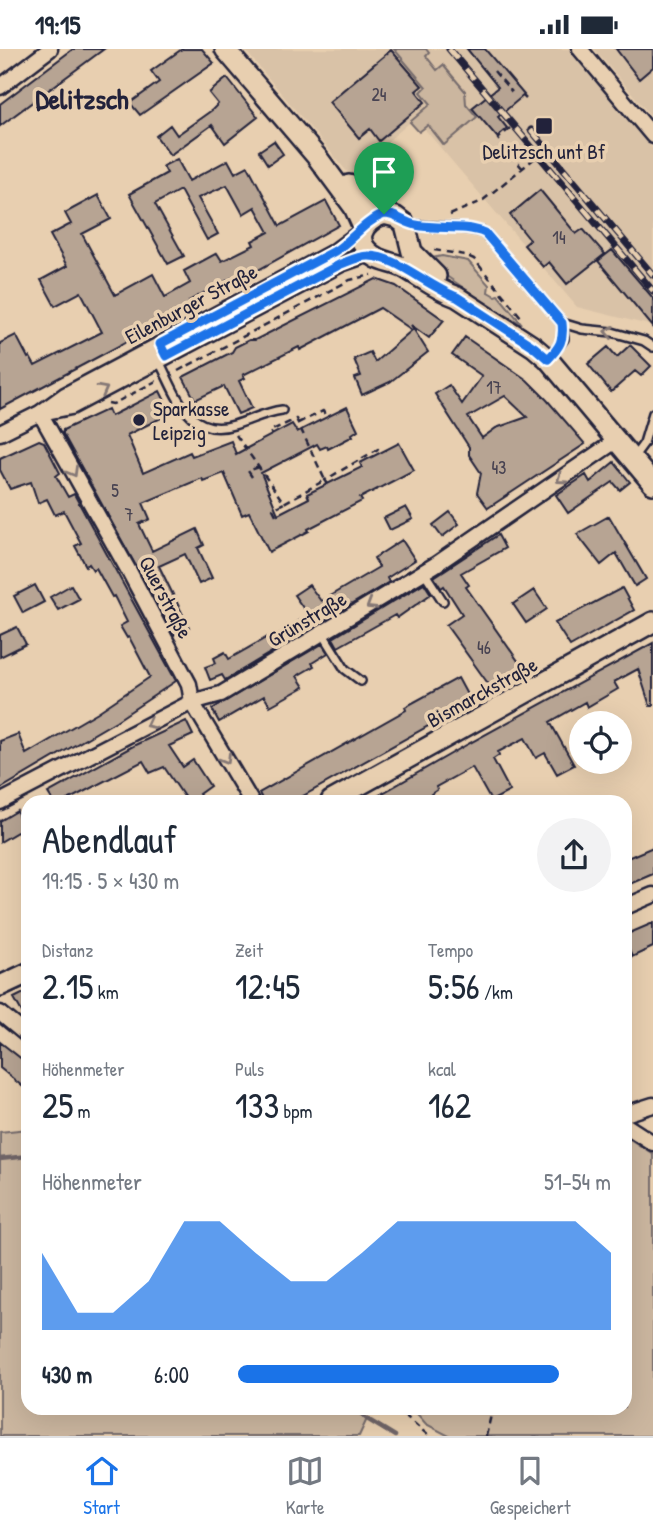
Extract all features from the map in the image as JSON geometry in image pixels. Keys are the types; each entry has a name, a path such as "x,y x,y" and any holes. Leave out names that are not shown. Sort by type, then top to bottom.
{"street":[{"path":"0,87 50,49"},
{"path":"225,49 317,157 354,208 362,229 364,245 381,264 400,266 444,293 457,297"},
{"path":"580,49 653,136"},
{"path":"317,157 373,208 396,216 405,223 410,237 402,255 381,264"},
{"path":"362,229 369,221 384,214"},
{"name":"Eilenburger Straße","path":"162,353 335,251 362,229"},
{"path":"409,243 415,257 457,297 548,359 653,484"},
{"name":"Eilenburger Straße","path":"0,433 40,413 65,395 162,353 341,264 364,256 381,264"},
{"name":"Querstraße","path":"40,413 183,672 189,684 192,702 247,795"},
{"name":"Grünstraße","path":"0,802 192,702 221,694 424,572 617,440"},
{"name":"Bismarckstraße","path":"342,795 653,622"},
{"path":"632,904 653,895"},
{"path":"0,986 21,976"},
{"path":"0,1013 21,1030"},
{"path":"632,1112 653,1105"},
{"path":"632,1130 653,1143"}],"lane":[{"path":"405,223 429,228 472,228 485,233 562,323 582,329 612,332 644,341 653,347"},
{"path":"548,359 564,339 562,323"},
{"name":"Eilenburger Straße","path":"162,353 166,375 185,412 196,422 214,428 230,427"},
{"path":"230,427 282,409"},
{"path":"632,459 644,443 653,413"},
{"path":"424,572 443,601"},
{"path":"323,634 345,669 361,681"}],"path":[{"path":"494,71 512,92"},
{"path":"510,128 498,139 523,169"},
{"path":"446,218 459,209 482,201 535,158"},
{"path":"370,164 391,169"},
{"path":"431,250 474,259 525,322"},
{"path":"106,403 113,404 350,280 369,275 381,264"},
{"path":"298,423 323,411 326,417"},
{"path":"272,435 270,431 296,419 328,484"},
{"path":"230,427 284,503"},
{"path":"276,515 273,509 378,449 380,453"},
{"path":"252,477 248,471 259,467"},
{"path":"404,1415 429,1436"},
{"path":"486,1436 492,1415"}],"shaded area":[{"name":"Delitzsch unt Bf","path":"244,49 569,49 653,149 653,326 577,307 415,118 388,141 391,152 355,181"},
{"path":"394,49 426,49 429,53 426,56 437,70 443,65 465,91 466,104 477,117 444,145 428,125 419,132 410,122 431,104 421,92 426,87"},
{"path":"594,49 653,49 653,119 636,98"},
{"path":"442,256 468,261 489,285 488,292 498,295 522,324 494,309 429,264 432,258"},
{"path":"21,1130 21,1415 364,1415 367,1419 359,1436 0,1436 0,1132"},
{"path":"632,1140 653,1154 653,1436 449,1436 426,1424 418,1415 632,1415"}],"building":[{"path":"73,49 104,49 0,126 0,104"},
{"path":"182,49 202,49 214,63 140,115 130,103 159,82 151,71"},
{"path":"467,49 485,49 524,95 498,117 507,128 497,137 472,108 498,87"},
{"path":"616,49 653,49 653,67 639,79"},
{"path":"391,50 422,86 416,91 425,102 379,141 370,129 359,138 329,102"},
{"path":"227,78 258,117 225,143 212,125 170,155 156,136 170,125 177,135 212,110 218,104 209,93"},
{"path":"274,141 283,154 268,165 259,151"},
{"path":"177,159 189,181 228,160 235,173 248,166 280,226 326,201 339,225 242,279 239,274 189,301 192,307 0,409 0,343 16,335 35,366 102,332 81,292 55,306 41,280 67,266 50,235 71,224 65,213 98,195 111,219 82,234 115,295 153,274 165,297 190,283 184,271 217,253 222,261 254,245 252,241 269,232 255,207 243,214 227,185 198,198 218,234 207,240 180,190 155,204 184,256 168,264 129,194 167,173 163,166"},
{"path":"540,190 576,234 583,229 605,254 567,284 549,262 543,267 524,245 530,240 510,215"},
{"path":"612,250 653,298 653,327 598,261"},
{"path":"376,279 396,286 444,320 429,338 411,325 428,352 390,382 362,395 355,378 361,376 354,359 370,352 375,362 412,330 380,308 300,350 299,347 243,375 245,378 239,381 252,408 238,414 224,386 195,400 183,377 232,352 235,347 255,340"},
{"path":"465,337 527,380 585,444 488,508 477,493 481,473 469,455 469,447 435,394 449,385 462,404 482,376 452,355","holes":["505,396 527,417 496,428 482,438 468,417"]},
{"path":"630,345 651,366 641,376 635,371 611,392 588,364 608,347 617,357"},
{"path":"160,391 171,413 127,435 143,473 190,452 192,456 231,441 236,454 292,424 297,432 347,407 358,430 353,436 328,449 327,446 320,449 317,444 261,473 278,514 309,498 307,494 362,467 360,463 399,443 414,470 360,498 362,501 269,552 249,512 242,515 224,473 203,481 202,478 143,503 150,519 139,524 152,551 197,529 204,545 198,548 212,578 199,584 185,554 159,566 189,627 174,635 63,434 63,430 108,409 111,416"},
{"path":"39,440 44,442 60,473 56,476 68,497 74,494 176,681 116,721 0,789 0,741 18,734 26,754 98,712 150,677 129,637 127,638 120,626 127,622 114,596 112,597 96,568 93,570 89,564 86,566 75,546 81,543 64,511 55,515 47,499 38,503 31,482 10,489 0,470 0,458"},
{"path":"614,462 630,482 620,490 613,482 568,513 556,495 586,475 590,482"},
{"path":"406,507 413,519 390,530 384,518"},
{"path":"450,512 459,524 442,537 433,525"},
{"path":"609,516 646,579 635,586 616,553 601,565 577,534"},
{"path":"498,535 505,548 461,573 469,585 466,587 523,668 492,689 446,625 462,614 444,586 441,588 434,577"},
{"path":"402,540 415,560 387,578 389,582 225,680 222,675 210,680 205,667 216,663 214,658 225,652 229,659 271,635 273,638 308,615 294,595 309,585 321,601 379,567 374,558"},
{"path":"424,583 431,594 397,618 395,615 338,647 333,638"},
{"path":"35,585 44,602 23,613 14,596"},
{"path":"71,585 79,599 58,610 50,597"},
{"path":"622,588 634,610 570,646 555,623"},
{"path":"534,590 547,609 526,623 513,604"},
{"path":"17,627 26,644 0,657 0,635"},
{"path":"653,643 653,706 650,706 638,669 614,682 618,689 587,707 585,702 550,722 569,756 569,768 557,774 545,753 536,758 525,738 498,752 499,755 493,759 510,791 502,795 488,795 472,767 436,787 437,790 432,795 379,795"},
{"path":"322,644 328,653 297,676 304,687 270,706 264,696 219,722 212,709"},
{"path":"458,678 471,702 305,795 260,795 259,793 406,710 405,707"},
{"path":"186,721 193,735 169,746 183,767 193,760 210,786 200,795 183,795 164,767 150,773 143,761 78,795 48,793 135,745"},
{"path":"17,811 21,830 0,842 0,821"},
{"path":"653,847 653,874 632,883 632,856"},
{"path":"653,923 653,947 632,957 632,932"},
{"path":"21,994 21,1010 14,998"},
{"path":"0,1042 21,1058 21,1085 0,1068"}],"waterway":[{"path":"0,1159 21,1157"},
{"path":"363,1415 395,1436"}],"railway":[{"path":"449,49 653,291"},
{"path":"531,130 653,275"}],"place":[{"name":"Delitzsch unt Bf","path":"544,126"},
{"name":"Sparkasse Leipzig","path":"139,420"}],"district":[{"name":"Delitzsch","path":"82,99"}],"route":[{"path":"384,214 396,216 405,223 429,228 472,228 485,233 562,323 564,339 556,351 548,359 457,297 444,293 400,266 369,255 341,264 166,356 160,344 335,251 362,231 369,221 384,214"}]}
